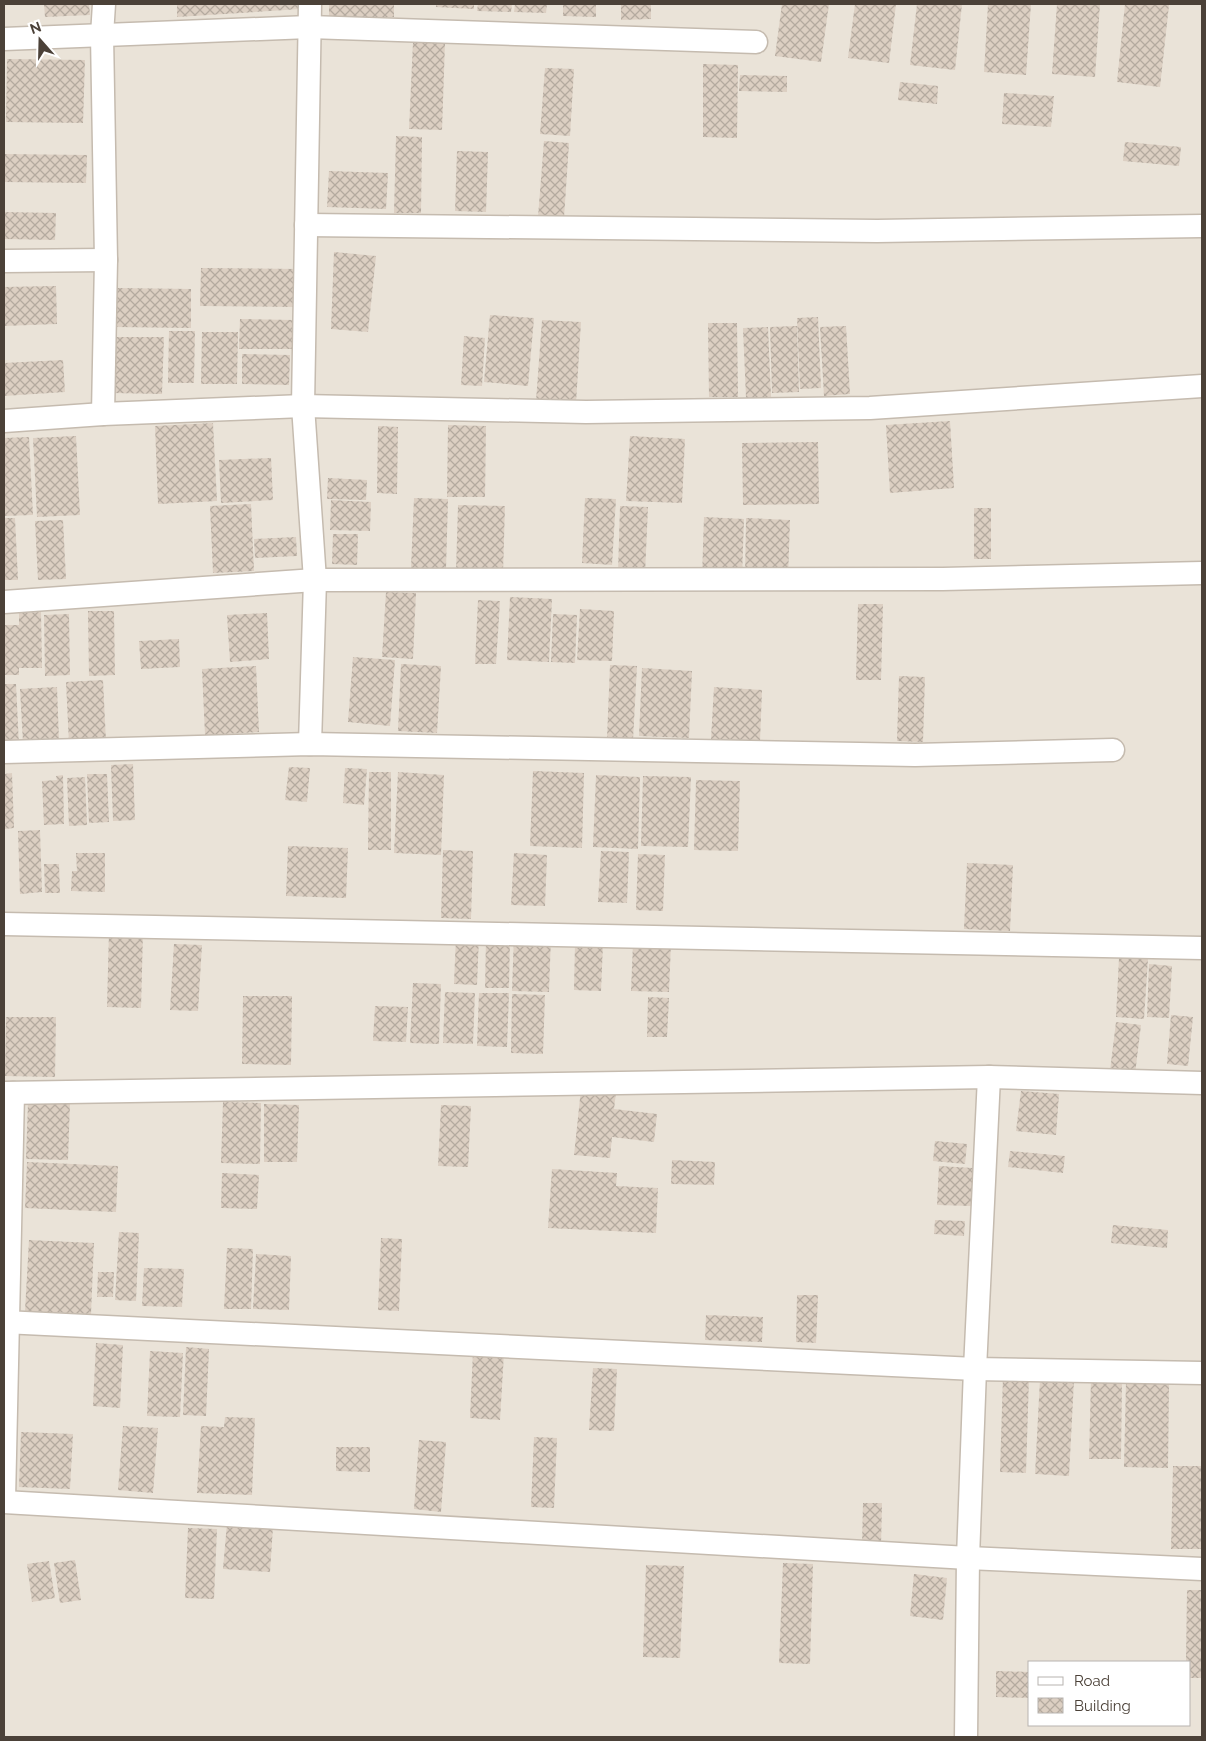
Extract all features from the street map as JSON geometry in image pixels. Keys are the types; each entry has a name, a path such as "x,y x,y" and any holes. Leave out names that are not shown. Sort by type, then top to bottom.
{"street":[{"path":"103,414 106,260 102,34 104,4"},
{"path":"310,4 303,406 315,580 310,744"},
{"path":"4,39 309,27 756,42"},
{"path":"306,225 877,232 1202,226"},
{"path":"4,261 106,260"},
{"path":"4,421 103,414 303,406 586,412 860,409 1202,386"},
{"path":"4,602 315,580 943,579 1202,573"},
{"path":"4,752 310,744 915,755 1113,750"},
{"path":"4,924 1202,948"},
{"path":"1202,1083 989,1077 9,1093 4,1501 968,1558 1202,1569"},
{"path":"966,1737 968,1558 989,1077"},
{"path":"6,1322 975,1369 1202,1373"}],"shaded area":[{"path":"4,4 1202,4 1202,1737 4,1737"}],"building":[{"path":"44,4 89,4 90,15 45,17"},
{"path":"177,4 301,4 301,9 177,17"},
{"path":"329,4 394,4 394,17 329,17"},
{"path":"436,4 474,4 474,9 436,7"},
{"path":"478,4 512,4 511,12 477,11"},
{"path":"515,4 547,4 546,13 514,12"},
{"path":"563,4 596,4 596,17 563,16"},
{"path":"621,4 651,4 651,19 621,20"},
{"path":"782,4 829,4 821,62 775,56"},
{"path":"855,4 896,4 889,63 848,58"},
{"path":"917,4 962,4 955,70 910,65"},
{"path":"988,4 1031,4 1026,75 984,72"},
{"path":"1057,4 1100,4 1095,77 1052,74"},
{"path":"1125,4 1169,5 1160,87 1117,82"},
{"path":"413,42 445,43 442,130 409,129"},
{"path":"7,59 85,60 83,123 6,122"},
{"path":"703,64 738,65 737,138 703,137"},
{"path":"545,68 574,69 570,136 540,134"},
{"path":"740,75 787,76 787,92 739,91"},
{"path":"900,82 938,86 937,104 898,100"},
{"path":"1004,93 1054,96 1051,127 1002,124"},
{"path":"396,136 422,137 421,213 394,213"},
{"path":"544,141 569,143 564,218 538,217"},
{"path":"1125,142 1181,147 1179,166 1123,161"},
{"path":"457,151 488,152 486,212 455,211"},
{"path":"4,154 87,155 86,183 4,182"},
{"path":"329,171 388,173 386,209 327,207"},
{"path":"4,212 56,213 55,240 4,239"},
{"path":"334,252 376,256 368,332 331,329"},
{"path":"201,268 297,269 296,307 200,306"},
{"path":"56,286 57,324 4,326 4,287"},
{"path":"117,288 191,289 191,328 116,327"},
{"path":"490,315 534,318 528,386 484,382"},
{"path":"818,317 821,388 800,389 797,318"},
{"path":"240,319 293,320 292,349 239,349"},
{"path":"542,320 581,322 576,403 536,401"},
{"path":"708,323 737,323 738,397 709,397"},
{"path":"797,326 799,392 772,393 770,327"},
{"path":"846,326 850,394 824,396 820,327"},
{"path":"768,327 771,397 746,398 743,328"},
{"path":"169,331 195,331 194,383 168,383"},
{"path":"202,332 238,332 237,384 201,384"},
{"path":"464,336 485,338 482,386 461,385"},
{"path":"113,337 164,337 162,394 112,393"},
{"path":"242,354 290,355 289,385 242,384"},
{"path":"63,360 65,392 4,396 4,363"},
{"path":"950,421 954,488 890,493 886,425"},
{"path":"213,423 217,501 158,504 155,426"},
{"path":"448,425 486,426 485,497 447,497"},
{"path":"378,426 398,427 397,494 377,493"},
{"path":"76,436 80,515 37,517 33,438"},
{"path":"630,436 685,439 682,503 626,501"},
{"path":"29,437 33,515 4,516 4,438"},
{"path":"818,442 819,504 743,505 742,443"},
{"path":"271,458 273,500 221,503 219,460"},
{"path":"328,478 367,480 366,500 327,499"},
{"path":"414,498 448,499 446,569 411,568"},
{"path":"585,498 616,499 612,565 582,563"},
{"path":"331,500 371,502 370,531 330,530"},
{"path":"251,504 254,571 213,573 210,506"},
{"path":"458,505 505,506 503,573 456,572"},
{"path":"620,506 648,507 645,574 618,573"},
{"path":"974,508 991,508 991,559 974,559"},
{"path":"704,517 744,519 742,578 702,577"},
{"path":"4,518 15,518 18,580 4,580"},
{"path":"746,518 790,520 788,579 745,578"},
{"path":"63,520 66,579 38,580 35,521"},
{"path":"333,534 358,534 357,565 332,564"},
{"path":"296,537 297,556 255,558 254,539"},
{"path":"386,592 416,593 413,659 382,657"},
{"path":"510,597 552,599 549,662 507,660"},
{"path":"478,600 500,601 496,664 475,664"},
{"path":"858,604 883,604 881,680 856,680"},
{"path":"580,609 614,611 612,661 577,660"},
{"path":"88,611 114,611 115,675 89,676"},
{"path":"41,612 42,668 19,668 19,675 4,675 4,625 19,625 19,613"},
{"path":"267,613 269,659 230,662 227,615"},
{"path":"69,614 70,675 45,676 44,615"},
{"path":"553,614 577,615 575,663 551,662"},
{"path":"179,639 180,667 141,669 139,641"},
{"path":"353,657 395,660 390,726 348,722"},
{"path":"401,664 441,666 437,733 398,731"},
{"path":"610,665 637,666 633,740 607,738"},
{"path":"256,666 259,732 205,735 202,669"},
{"path":"642,668 692,671 689,738 639,736"},
{"path":"899,676 925,677 923,742 897,741"},
{"path":"103,680 106,742 69,744 66,682"},
{"path":"4,684 16,684 19,746 4,746"},
{"path":"57,687 59,741 23,743 20,689"},
{"path":"714,687 762,690 760,741 711,739"},
{"path":"133,764 135,820 113,821 111,765"},
{"path":"289,767 310,768 307,802 285,800"},
{"path":"345,768 367,769 364,805 343,803"},
{"path":"533,771 584,773 582,848 530,846"},
{"path":"369,772 391,772 391,850 368,850"},
{"path":"398,772 444,775 441,855 394,853"},
{"path":"12,773 14,828 4,829 4,774"},
{"path":"87,774 107,774 109,822 89,823"},
{"path":"63,775 64,824 44,825 42,781 57,780 56,776"},
{"path":"596,775 640,777 638,849 593,847"},
{"path":"643,776 691,777 688,847 641,846"},
{"path":"85,777 87,825 69,826 67,778"},
{"path":"696,780 740,781 738,851 694,850"},
{"path":"40,830 42,892 20,894 18,831"},
{"path":"288,846 348,848 346,898 286,896"},
{"path":"443,850 473,851 471,919 441,918"},
{"path":"601,851 629,852 627,903 598,902"},
{"path":"76,853 105,853 105,892 71,891 72,871 77,871"},
{"path":"514,853 547,855 545,906 511,905"},
{"path":"638,854 665,855 663,911 636,910"},
{"path":"967,863 1013,865 1010,931 964,929"},
{"path":"44,864 59,864 60,893 45,893"},
{"path":"109,931 143,932 141,1008 107,1007"},
{"path":"456,935 479,936 477,985 454,984"},
{"path":"514,935 551,936 549,992 512,991"},
{"path":"486,936 510,937 509,988 485,988"},
{"path":"575,943 603,944 601,991 574,990"},
{"path":"633,943 671,943 669,992 631,991"},
{"path":"174,944 202,945 198,1011 170,1010"},
{"path":"1119,958 1148,959 1144,1019 1116,1017"},
{"path":"1149,964 1172,966 1169,1018 1147,1017"},
{"path":"413,983 441,984 439,1044 410,1043"},
{"path":"445,992 475,993 473,1044 443,1043"},
{"path":"479,993 509,993 507,1047 477,1046"},
{"path":"512,994 545,995 543,1054 511,1053"},
{"path":"243,996 292,996 291,1065 242,1064"},
{"path":"648,997 669,998 667,1037 647,1037"},
{"path":"375,1006 408,1007 406,1042 373,1041"},
{"path":"1171,1015 1193,1017 1188,1066 1167,1064"},
{"path":"6,1017 56,1017 55,1077 5,1076"},
{"path":"1116,1022 1141,1025 1135,1074 1110,1071"},
{"path":"581,1089 616,1093 614,1109 657,1114 654,1142 612,1137 610,1158 574,1155"},
{"path":"1021,1091 1059,1094 1056,1135 1016,1131"},
{"path":"28,1102 70,1103 68,1160 26,1159"},
{"path":"223,1102 261,1103 260,1164 221,1163"},
{"path":"264,1104 299,1105 297,1162 264,1162"},
{"path":"441,1105 471,1106 468,1167 438,1166"},
{"path":"935,1141 967,1144 965,1164 933,1161"},
{"path":"1010,1151 1065,1156 1063,1173 1008,1167"},
{"path":"672,1160 715,1162 714,1185 671,1184"},
{"path":"27,1162 118,1166 116,1212 25,1208"},
{"path":"939,1166 973,1168 971,1206 937,1205"},
{"path":"552,1169 617,1173 616,1186 658,1188 656,1233 548,1228"},
{"path":"222,1173 259,1175 257,1209 221,1208"},
{"path":"935,1220 965,1221 964,1236 934,1234"},
{"path":"1113,1225 1168,1230 1167,1248 1111,1243"},
{"path":"119,1232 139,1233 136,1301 115,1300"},
{"path":"381,1238 402,1239 399,1311 378,1310"},
{"path":"29,1240 94,1243 91,1314 25,1311"},
{"path":"227,1248 253,1249 251,1309 224,1309"},
{"path":"256,1254 291,1256 289,1310 253,1309"},
{"path":"144,1268 184,1269 182,1307 142,1306"},
{"path":"98,1272 114,1272 113,1297 97,1297"},
{"path":"797,1295 818,1295 816,1343 796,1342"},
{"path":"706,1315 763,1317 762,1342 705,1340"},
{"path":"96,1343 123,1345 120,1408 93,1406"},
{"path":"186,1347 209,1349 206,1416 183,1415"},
{"path":"150,1351 183,1353 180,1417 147,1416"},
{"path":"473,1351 504,1353 500,1420 470,1418"},
{"path":"593,1368 617,1369 614,1431 589,1430"},
{"path":"1003,1375 1029,1376 1026,1473 1000,1472"},
{"path":"1091,1378 1122,1379 1121,1459 1089,1459"},
{"path":"1040,1379 1074,1380 1069,1476 1035,1474"},
{"path":"1126,1381 1169,1382 1168,1468 1124,1467"},
{"path":"225,1417 255,1418 252,1495 197,1493 201,1426 224,1427"},
{"path":"123,1426 158,1428 153,1493 118,1490"},
{"path":"21,1432 73,1434 70,1489 19,1487"},
{"path":"534,1437 557,1438 554,1508 531,1507"},
{"path":"419,1440 446,1442 441,1512 414,1509"},
{"path":"336,1447 370,1447 370,1472 336,1471"},
{"path":"1173,1466 1202,1466 1202,1549 1171,1549"},
{"path":"863,1503 882,1503 881,1546 862,1546"},
{"path":"227,1523 273,1527 270,1572 223,1569"},
{"path":"188,1528 217,1529 214,1599 185,1598"},
{"path":"75,1560 81,1600 60,1603 54,1563"},
{"path":"49,1561 55,1598 32,1602 27,1564"},
{"path":"783,1563 813,1564 810,1664 779,1663"},
{"path":"646,1565 684,1566 680,1658 643,1657"},
{"path":"914,1574 947,1578 943,1620 910,1616"},
{"path":"1187,1590 1202,1590 1202,1678 1191,1678 1191,1661 1186,1661"},
{"path":"996,1671 1028,1672 1028,1698 996,1697"}]}
